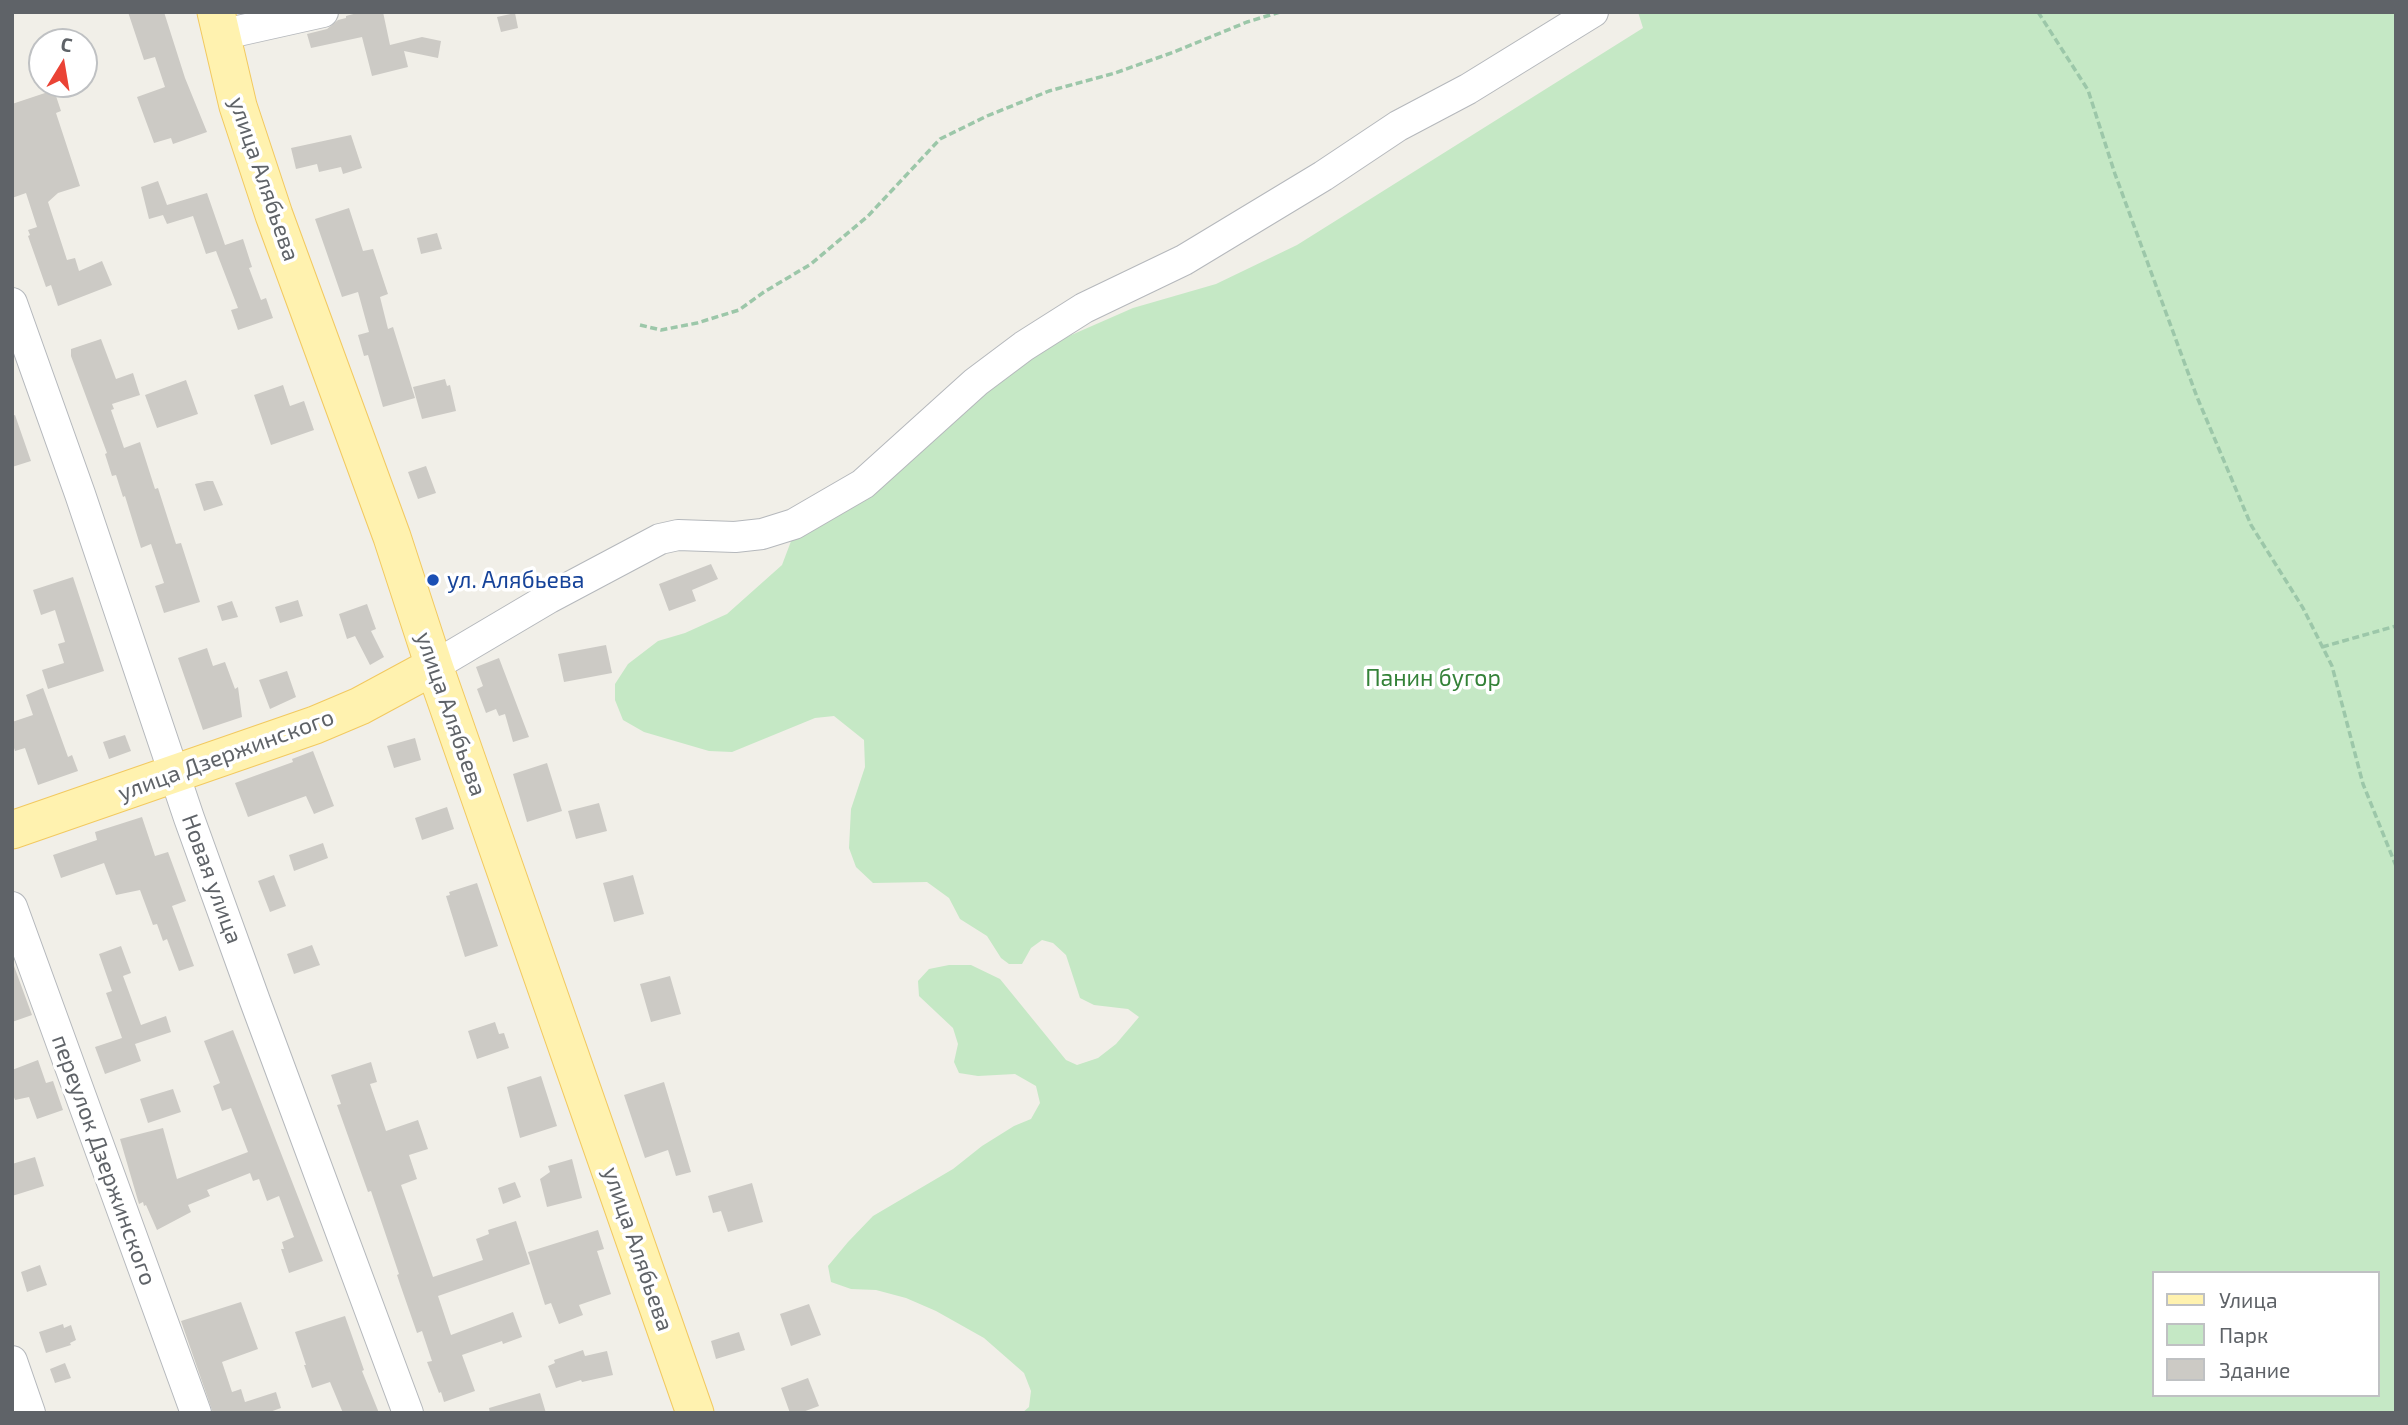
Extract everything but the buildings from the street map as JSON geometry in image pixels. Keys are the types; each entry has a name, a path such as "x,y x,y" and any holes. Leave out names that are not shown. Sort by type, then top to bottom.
{"main road":[{"name":"улица Алябьева","path":"218,24 254,158 387,524 695,1413"},
{"name":"улица Дзержинского","path":"12,830 267,743 360,706 434,666"}],"street":[{"path":"218,24 323,12"},
{"path":"434,666 561,592 660,539 678,535 735,537 762,534 804,518 863,484 987,373 1024,346 1084,308 1184,260 1398,127 1468,89 1593,12"},
{"name":"Новая улица","path":"12,303 80,494 174,774 408,1413"},
{"name":"переулок Дзержинского","path":"12,907 196,1413"},
{"path":"12,1361 30,1413"}],"path":[{"path":"640,325 661,330 697,323 739,310 811,264 868,216 940,139 987,116 1049,91 1115,73 1280,12"},
{"path":"2038,12 2088,90 2115,173 2197,397 2252,525 2302,608 2332,666 2363,784 2396,866"},
{"path":"2322,646 2396,626"}],"green space":[{"name":"Панин бугор","path":"1638,12 2396,12 2396,1413 1022,1413 1029,1407 1031,1391 1024,1373 984,1338 936,1311 906,1298 876,1290 851,1289 831,1282 828,1266 873,1216 953,1169 1014,1126 1031,1119 1040,1103 1036,1086 1015,1074 978,1076 959,1073 954,1062 958,1044 953,1028 919,996 918,981 929,969 971,965 1000,979 1066,1060 1077,1065 1098,1058 1116,1044 1139,1017 1128,1009 1094,1005 1080,998 1066,955 1053,943 1042,940 1031,948 1022,964 1009,964 1001,958 987,936 960,919 949,898 927,882 873,883 856,867 849,848 851,809 865,767 864,740 834,716 815,718 732,752 709,751 644,732 623,720 615,700 615,684 628,664 658,641 685,633 727,614 782,565 793,536 1037,350 1133,308 1216,284 1297,245 1643,28"}],"place":[{"name":"ул. Алябьева","path":"433,580"}]}
